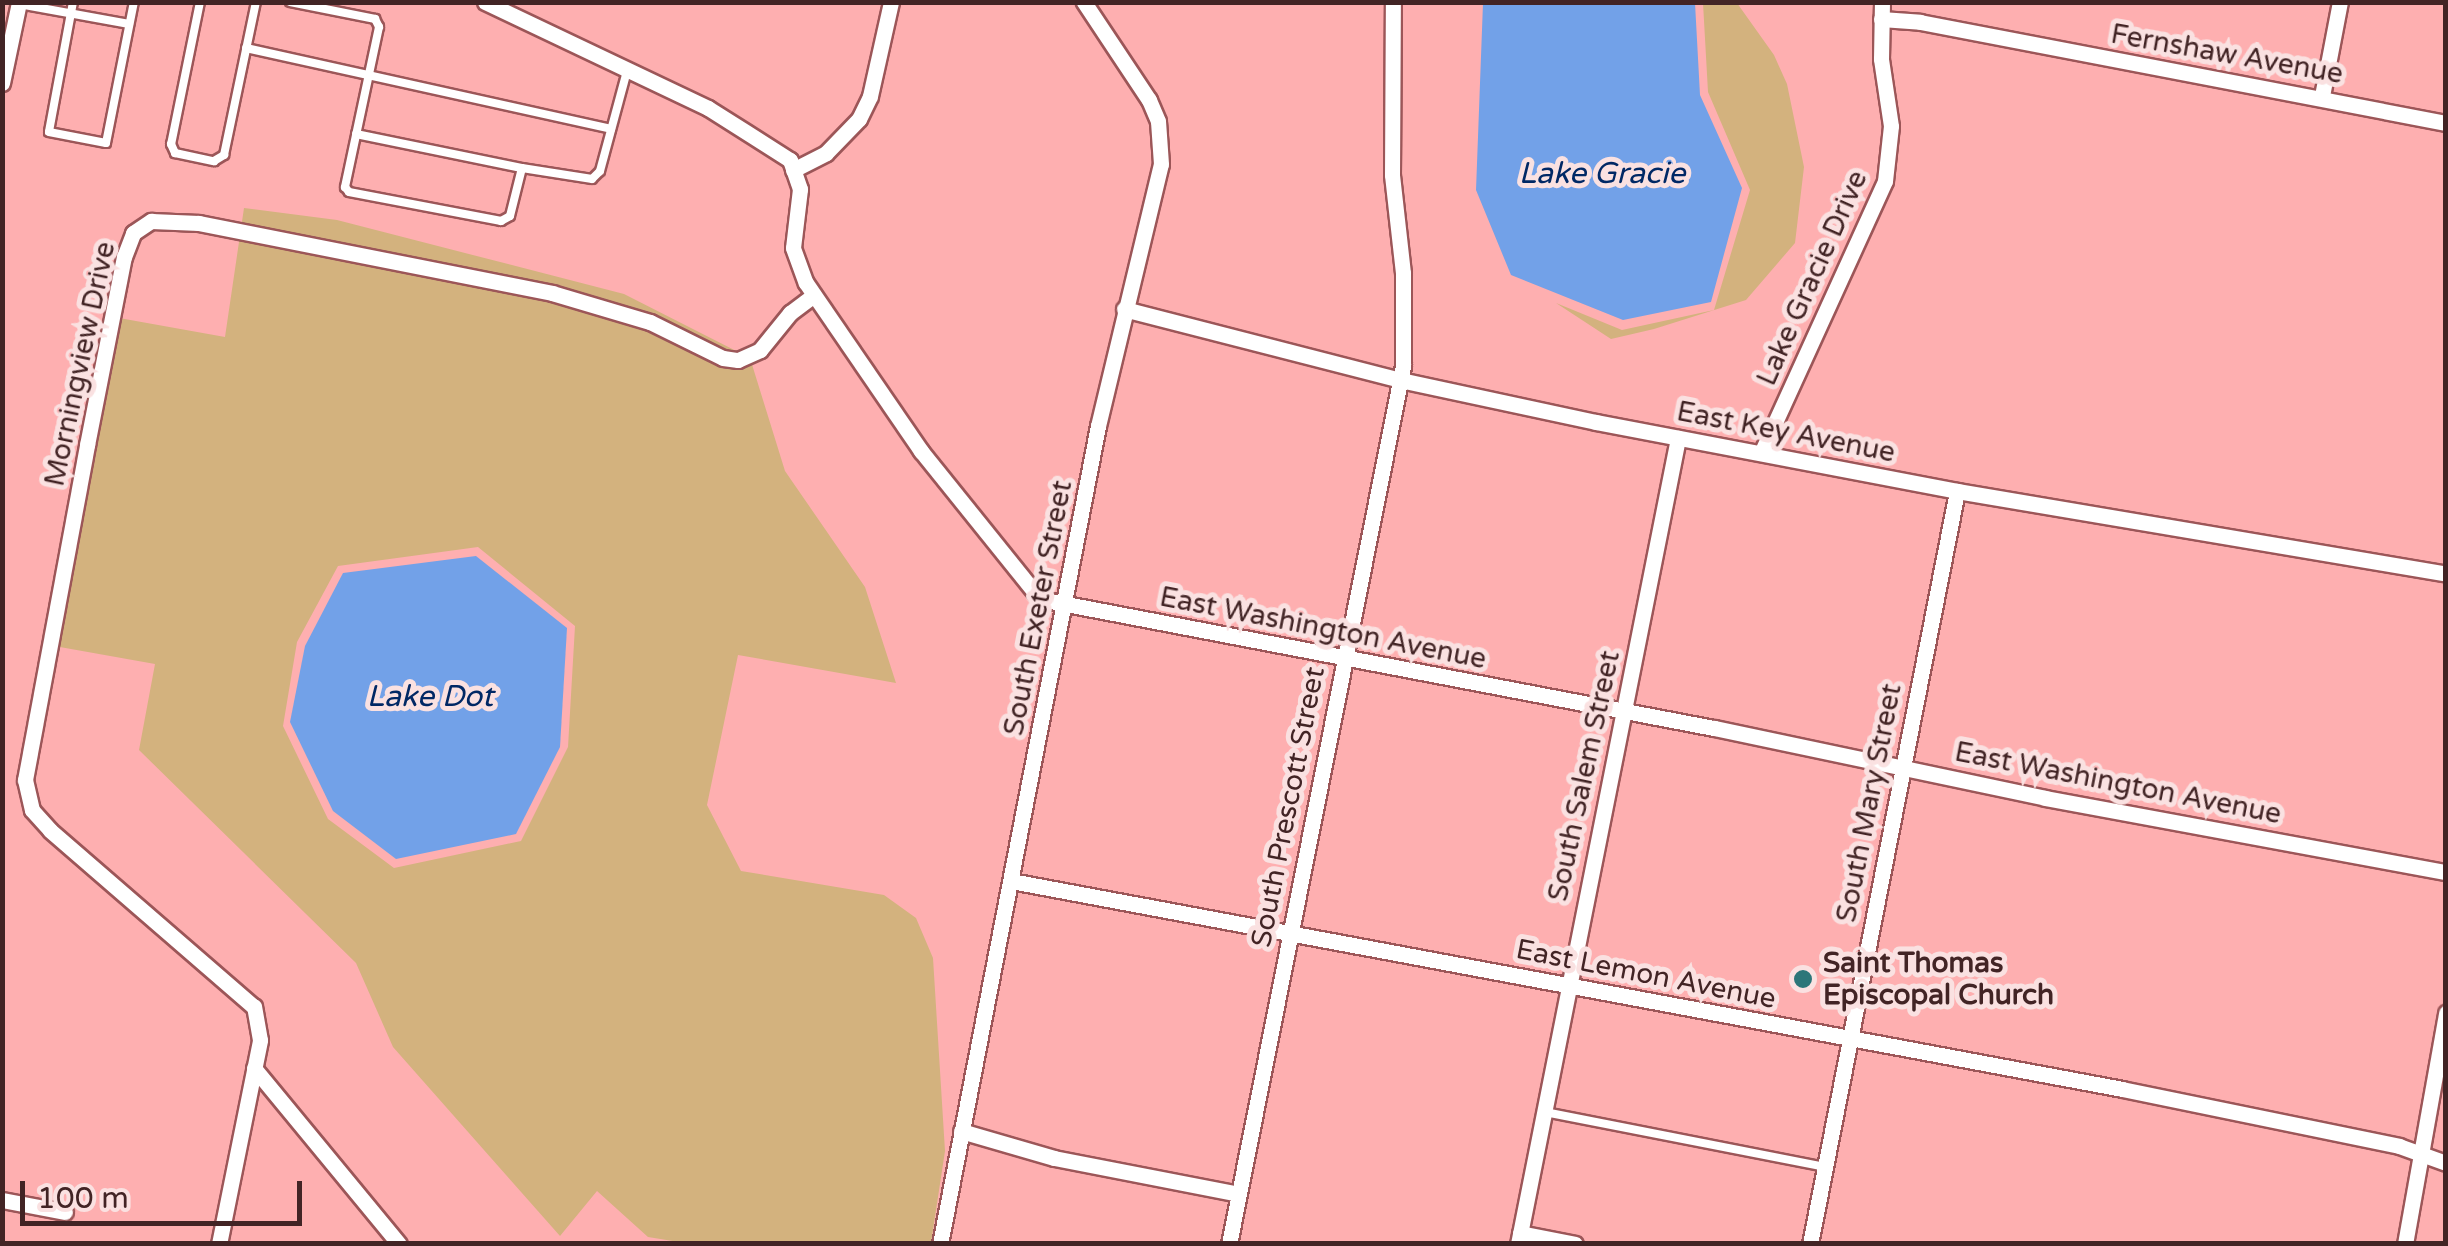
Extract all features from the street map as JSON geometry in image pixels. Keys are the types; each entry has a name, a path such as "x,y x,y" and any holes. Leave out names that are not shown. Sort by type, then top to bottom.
{"street":[{"path":"485,2 708,108 778,148 793,170 826,153 859,119 870,96 891,2"},
{"name":"South Exeter Street","path":"940,1244 1124,309 1154,201 1161,140 1149,100 1084,2"},
{"path":"1393,2 1392,175 1404,337 1400,380"},
{"path":"2322,96 2340,2"},
{"path":"2,83 19,3"},
{"name":"Fernshaw Avenue","path":"1882,11 1920,22 2322,96 2446,123"},
{"name":"Lake Gracie Drive","path":"1762,451 1885,181 1891,126 1881,59 1882,11"},
{"name":"East Washington Avenue","path":"793,170 800,189 793,248 814,294 922,452 1040,599 1901,766 2045,798 2446,872"},
{"name":"Morningview Drive","path":"254,1068 260,1023 245,994 50,830 27,799 27,761 124,256 133,234 140,226 162,219 200,223 552,294 650,322 722,358 738,360 760,350 790,313 814,294"},
{"name":"East Key Avenue","path":"1124,309 1400,380 1678,438 1957,491 2446,574"},
{"name":"South Prescott Street","path":"1229,1244 1400,380"},
{"name":"South Salem Street","path":"1519,1238 1678,438"},
{"name":"South Mary Street","path":"1810,1244 1957,491"},
{"name":"East Lemon Avenue","path":"1011,882 2122,1089 2399,1146 2446,1162"},
{"path":"2406,1244 2446,1013"},
{"path":"219,1244 254,1068"},
{"path":"254,1068 399,1244"},
{"path":"961,1131 1054,1158 1239,1194"},
{"path":"2,1200 65,1212"},
{"path":"1519,1238 1575,1244"}],"lane":[{"path":"73,2 49,132 106,144 134,2"},
{"path":"200,2 172,144 176,152 214,161 224,155 256,2"},
{"path":"290,2 375,19 379,27 345,187 349,192 501,221 510,216 522,168"},
{"path":"19,3 129,24"},
{"path":"246,48 611,129"},
{"path":"356,134 592,179 600,171 628,70"},
{"path":"1544,1112 1825,1167"}],"shaded area":[{"path":"1703,3 1737,3 1774,55 1787,84 1804,167 1795,243 1746,300 1654,329 1611,339 1556,303 1622,330 1714,310 1750,190 1708,92"},
{"path":"244,208 337,220 624,294 750,358 785,471 865,587 896,683 738,655 707,805 741,871 884,895 916,918 933,958 945,1151 931,1243 685,1243 648,1237 597,1191 560,1236 393,1047 356,963 139,750 155,664 43,644 108,316 225,337","holes":["478,547 575,626 568,747 521,841 394,868 328,819 283,726 297,642 338,566"]}],"water":[{"name":"Lake Gracie","path":"1483,3 1695,3 1700,95 1742,188 1711,302 1623,320 1511,275 1476,190"},
{"name":"Lake Dot","path":"476,556 567,628 560,747 516,834 396,859 333,811 290,722 305,646 343,573"}],"place":[{"name":"Saint Thomas Episcopal Church","path":"1803,979"}]}
